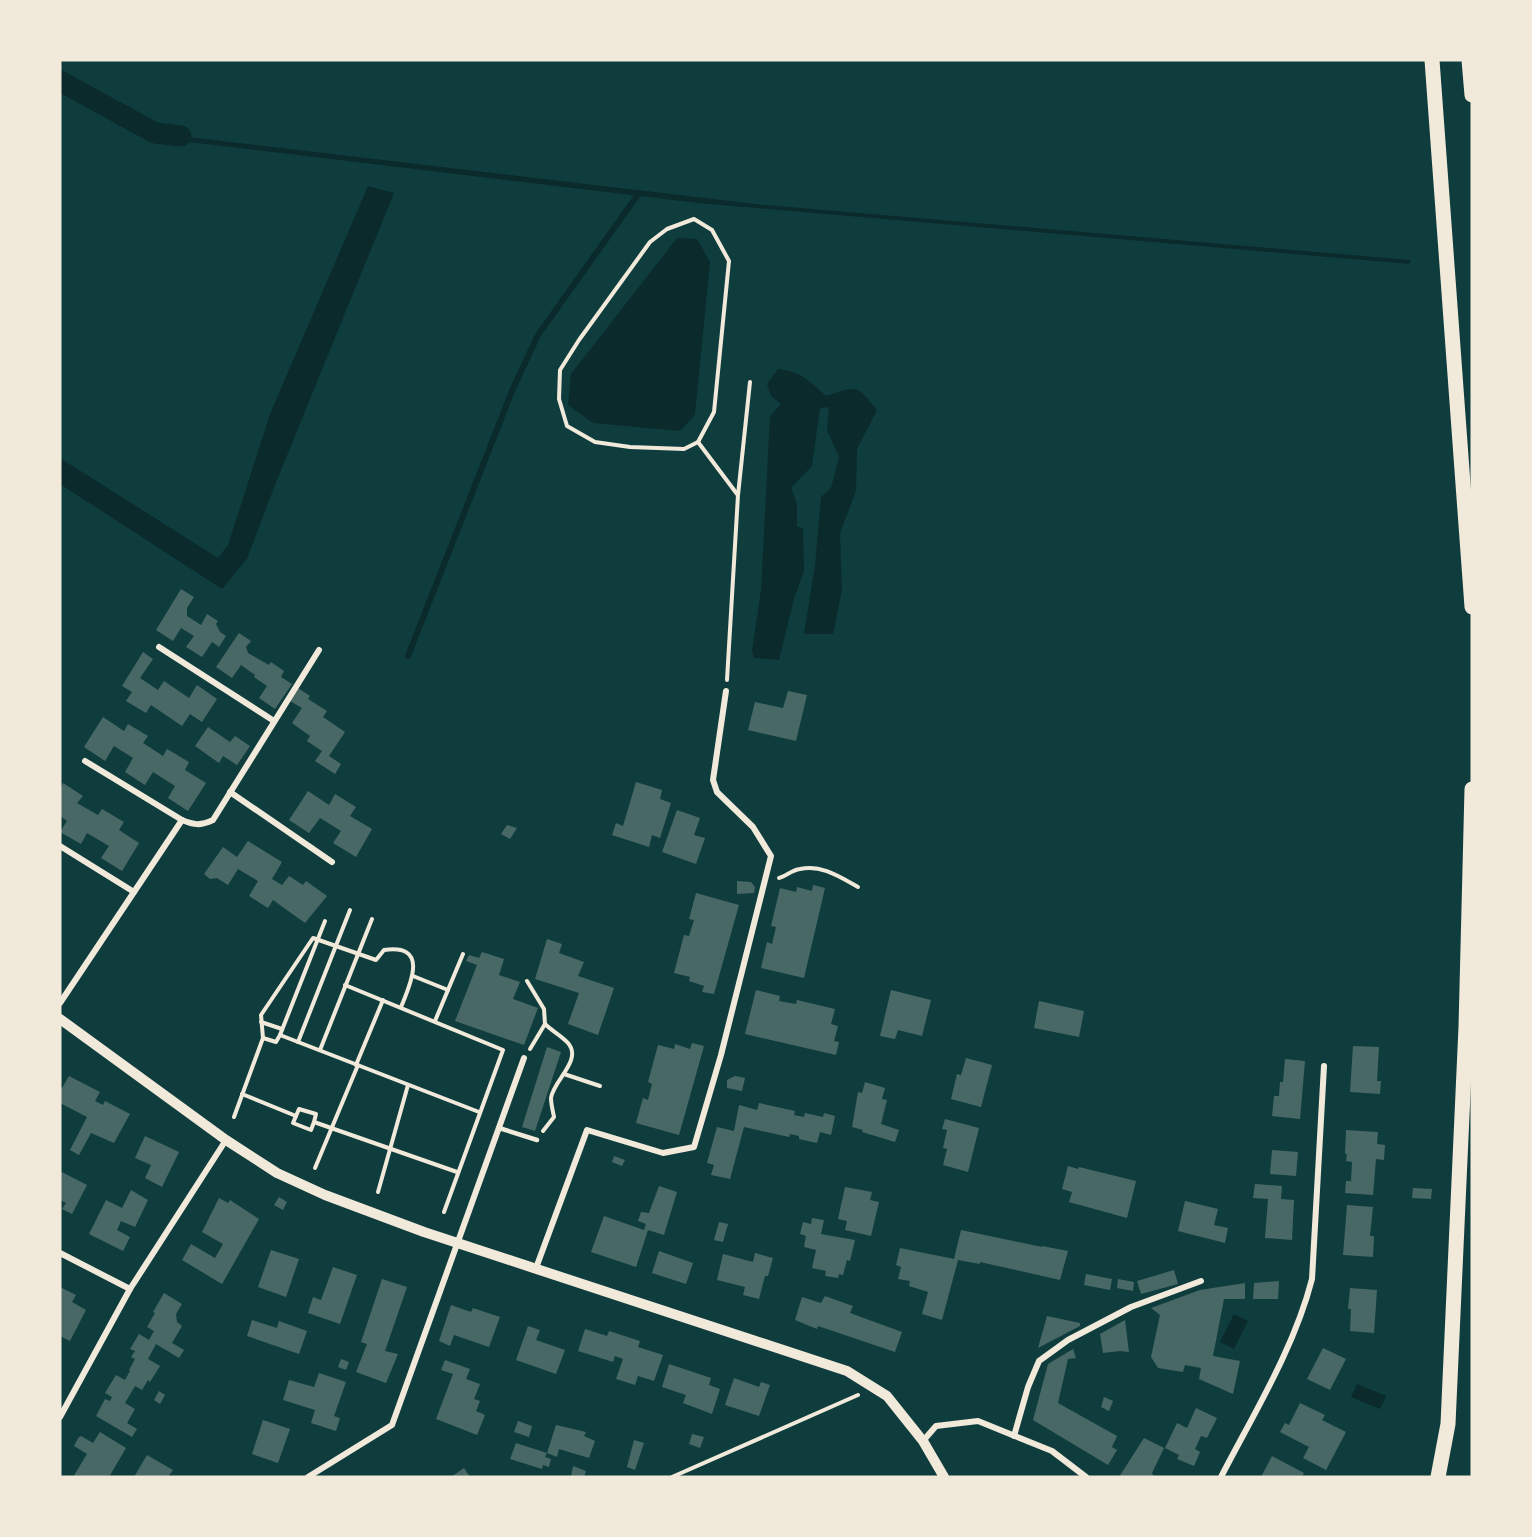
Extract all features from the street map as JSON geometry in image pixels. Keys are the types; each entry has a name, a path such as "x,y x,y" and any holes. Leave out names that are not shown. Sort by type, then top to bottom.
{"highway":[{"path":"1432,60 1472,607"},
{"path":"1469,60 1472,95"},
{"path":"1438,1477 1449,1412 1466,1027 1472,789"}],"street":[{"path":"159,647 274,721"},
{"path":"85,761 182,820 195,825 203,825 213,820 319,650"},
{"path":"536,1268 587,1130 663,1153 694,1147 721,1055 771,856 753,826 717,792 713,780 726,691"},
{"path":"230,792 332,862"},
{"path":"60,1003 182,820"},
{"path":"60,846 134,892"},
{"path":"60,1019 226,1140 277,1173 325,1195 457,1243 847,1371 887,1396 923,1441 944,1477"},
{"path":"308,1477 392,1425 524,1058"},
{"path":"1221,1477 1286,1350 1305,1308 1310,1289 1324,1066"},
{"path":"60,1417 130,1289 226,1140"},
{"path":"60,1253 130,1289"},
{"path":"1014,1436 1028,1387 1039,1361 1068,1341 1131,1307 1201,1281"},
{"path":"923,1441 936,1426 978,1421 1052,1451 1086,1477"}],"lane":[{"path":"500,1128 537,1140"}],"path":[{"path":"694,219 712,230 729,261 714,412 698,442 684,448 630,447 595,442 567,426 559,399 560,370 650,242 667,229 694,219"},
{"path":"726,691 738,495 750,382"},
{"path":"698,442 738,495"},
{"path":"765,878 781,878 792,871 803,868 818,868 834,873 858,887"},
{"path":"298,1042 350,910"},
{"path":"320,1050 372,920"},
{"path":"263,1038 276,1042 280,1035 326,921"},
{"path":"234,1117 263,1038 261,1015 313,938 376,960 384,950 403,950 409,955 414,965 414,976 400,1007"},
{"path":"435,1021 463,954"},
{"path":"414,976 448,990"},
{"path":"524,1058 545,1024 544,1009 527,981"},
{"path":"345,985 502,1050 444,1212"},
{"path":"315,1168 383,1000"},
{"path":"261,1022 282,1029"},
{"path":"537,1140 554,1117 551,1098 556,1084 568,1068 572,1053 569,1044 545,1024"},
{"path":"280,1035 479,1112"},
{"path":"564,1073 600,1086"},
{"path":"378,1192 408,1085"},
{"path":"242,1094 296,1116"},
{"path":"298,1110 316,1114 314,1122 311,1130 293,1123 298,1110"},
{"path":"314,1122 457,1172"},
{"path":"672,1477 859,1394 868,1384"}],"water":[{"path":"60,81 155,133 765,205 1411,260 1409,264 698,203 155,138 60,87"},
{"path":"368,186 394,193 247,559 222,589 60,484 60,458 218,558 228,545 270,414"},
{"path":"677,238 697,239 710,262 695,415 680,431 593,423 568,405 571,374"},
{"path":"778,369 793,372 804,378 826,396 850,389 860,392 877,410 857,449 856,491 840,533 842,590 833,634 804,634 815,565 821,497 831,488 839,457 827,430 829,407 820,408 812,466 791,488 797,504 797,526 803,529 804,571 794,599 779,660 754,658 752,651 761,590 770,416 781,404 771,396 767,384"},
{"path":"1234,1314 1248,1321 1234,1349 1220,1342"},
{"path":"1357,1384 1386,1396 1380,1409 1351,1397"}],"building":[{"path":"181,589 194,597 187,608 187,616 201,625 207,614 218,621 216,624 220,632 226,636 219,647 212,642 202,657 186,647 194,636 181,628 173,641 156,630"},
{"path":"239,633 251,641 246,647 248,653 269,665 271,662 284,671 281,677 292,684 275,709 259,698 267,686 241,665 232,678 216,667"},
{"path":"143,652 153,659 140,678 158,690 164,681 189,698 197,685 217,699 202,722 190,714 182,726 151,705 146,713 126,701 132,692 122,686"},
{"path":"298,688 310,696 308,699 327,711 323,717 345,732 329,756 341,764 335,774 315,761 322,751 307,741 310,736 292,723 302,708 290,701"},
{"path":"788,691 807,695 796,741 748,730 755,702 783,708"},
{"path":"103,717 124,731 128,724 148,736 143,743 163,756 167,749 189,762 185,770 206,783 188,811 168,798 175,786 153,772 145,785 125,772 133,758 114,746 105,761 84,747"},
{"path":"208,727 230,742 235,736 250,746 237,765 223,756 219,763 195,746"},
{"path":"636,782 662,790 660,799 671,803 660,838 652,835 649,847 612,835 616,823 623,826"},
{"path":"63,783 83,796 77,803 98,815 102,809 124,822 119,830 139,843 122,871 101,858 109,846 87,833 81,844 60,832 67,821 60,816 60,788"},
{"path":"308,791 329,805 335,794 356,807 350,816 372,829 356,857 333,843 341,831 320,818 309,833 289,820"},
{"path":"677,810 700,818 694,835 705,838 696,864 662,852"},
{"path":"507,825 517,828 510,839 501,834"},
{"path":"248,841 282,862 272,879 282,885 289,876 303,885 306,881 327,896 305,923 273,900 268,908 249,896 258,881 238,869 228,885 217,878 210,879 204,874 223,847 237,857"},
{"path":"737,881 751,882 755,887 754,893 737,894"},
{"path":"813,885 825,888 804,978 761,968 767,942 772,944 776,927 771,926 780,888 796,892 797,887 812,891"},
{"path":"696,893 739,905 714,994 702,992 704,986 689,981 690,977 674,973 684,935 689,936 694,920 689,919"},
{"path":"547,939 562,944 559,953 584,962 578,976 614,988 598,1035 568,1024 579,993 535,979"},
{"path":"482,952 504,959 499,975 520,982 513,999 538,1008 524,1045 455,1021 477,965 466,961 469,955 479,958"},
{"path":"756,990 780,996 779,1001 796,1004 797,1000 835,1009 831,1024 838,1026 834,1041 839,1042 836,1055 745,1034"},
{"path":"891,990 931,1000 922,1036 898,1030 895,1039 880,1036"},
{"path":"1039,1001 1084,1011 1079,1037 1034,1028"},
{"path":"692,1043 704,1046 679,1135 636,1123 643,1098 648,1100 652,1084 648,1082 658,1045 674,1049 675,1044 690,1049"},
{"path":"1353,1046 1379,1047 1377,1081 1381,1081 1380,1094 1350,1092"},
{"path":"547,1047 561,1052 535,1131 522,1127"},
{"path":"966,1058 992,1065 981,1107 951,1099 957,1074 961,1075"},
{"path":"1285,1059 1305,1061 1300,1119 1272,1116 1274,1096 1279,1096 1280,1082 1283,1082"},
{"path":"69,1076 100,1092 95,1101 103,1105 105,1101 130,1114 114,1143 91,1133 79,1155 70,1150 87,1117 60,1103 60,1087 62,1088"},
{"path":"735,1076 745,1078 742,1091 727,1088 727,1080"},
{"path":"865,1082 885,1088 882,1099 887,1100 881,1124 899,1130 895,1142 852,1127 858,1092 862,1093"},
{"path":"759,1103 795,1111 794,1115 804,1117 805,1113 823,1117 824,1113 835,1116 831,1135 820,1132 817,1143 799,1139 799,1136 790,1134 789,1137 744,1127 730,1179 711,1175 714,1165 707,1163 717,1127 734,1131 739,1105 757,1110"},
{"path":"945,1119 979,1128 968,1172 943,1165 947,1149 943,1148 947,1130 942,1129"},
{"path":"1346,1130 1378,1132 1377,1144 1385,1145 1384,1160 1376,1159 1373,1195 1345,1193 1346,1181 1351,1181 1352,1162 1346,1161"},
{"path":"145,1136 179,1152 162,1187 145,1178 151,1165 135,1158"},
{"path":"1272,1150 1298,1152 1296,1176 1270,1174"},
{"path":"614,1156 625,1160 622,1166 612,1162"},
{"path":"1068,1166 1136,1181 1127,1218 1069,1202 1072,1192 1062,1189"},
{"path":"60,1171 87,1185 72,1214 62,1209 66,1203 60,1200"},
{"path":"1255,1184 1282,1186 1281,1199 1294,1200 1292,1240 1265,1238 1268,1199 1253,1198"},
{"path":"659,1186 677,1192 664,1235 648,1230 636,1267 591,1252 604,1216 644,1230 646,1224 638,1221 641,1212 649,1213"},
{"path":"845,1187 872,1192 870,1200 879,1202 871,1236 845,1230 847,1221 838,1219"},
{"path":"1413,1188 1432,1189 1431,1199 1412,1198"},
{"path":"131,1190 148,1200 135,1227 121,1221 117,1230 130,1237 123,1251 89,1234 106,1200 122,1208"},
{"path":"279,1197 287,1202 283,1210 274,1205"},
{"path":"219,1198 228,1203 230,1200 259,1219 222,1284 182,1260 191,1244 215,1258 223,1244 202,1232"},
{"path":"1185,1201 1218,1209 1214,1225 1228,1228 1225,1243 1178,1231"},
{"path":"1347,1205 1373,1207 1370,1236 1374,1236 1373,1257 1343,1255"},
{"path":"812,1218 824,1220 821,1234 855,1240 850,1261 847,1260 843,1275 839,1274 838,1278 825,1276 826,1271 812,1268 816,1250 804,1247 806,1236 800,1234 803,1222 811,1224"},
{"path":"719,1222 728,1224 723,1242 714,1240"},
{"path":"961,1230 1068,1251 1060,1280 980,1262 980,1264 958,1260 942,1320 922,1314 928,1292 909,1286 910,1281 898,1279 901,1267 896,1265 900,1248 954,1259"},
{"path":"271,1250 299,1259 286,1297 258,1287"},
{"path":"659,1251 693,1263 686,1284 652,1273"},
{"path":"755,1253 773,1258 759,1299 743,1295 745,1287 717,1280 723,1254 753,1262"},
{"path":"333,1267 357,1275 340,1324 308,1313 313,1297 321,1300"},
{"path":"1174,1270 1178,1284 1141,1294 1137,1281"},
{"path":"1086,1274 1112,1279 1110,1290 1084,1285"},
{"path":"382,1279 407,1287 385,1351 398,1354 386,1383 356,1372 367,1344 361,1342"},
{"path":"1118,1279 1134,1282 1133,1291 1117,1288"},
{"path":"1279,1281 1278,1299 1253,1299 1254,1283"},
{"path":"1245,1283 1245,1299 1224,1299 1213,1356 1240,1361 1233,1394 1199,1379 1201,1368 1185,1365 1183,1372 1158,1368 1151,1357 1160,1315 1151,1308 1200,1290"},
{"path":"60,1287 76,1295 72,1302 86,1310 70,1341 60,1336"},
{"path":"1350,1288 1377,1290 1374,1333 1350,1331 1351,1309 1348,1309"},
{"path":"164,1293 182,1304 176,1314 177,1322 182,1326 172,1343 184,1350 179,1358 156,1344 148,1359 160,1366 142,1390 135,1386 125,1403 135,1409 127,1423 137,1429 132,1437 96,1416 105,1399 110,1401 112,1397 105,1393 116,1375 125,1380 130,1371 135,1359 131,1357 135,1351 130,1349 139,1334 149,1340 154,1331 147,1327"},
{"path":"825,1296 853,1306 850,1313 902,1332 895,1352 818,1326 817,1329 795,1320 802,1297 821,1303"},
{"path":"451,1305 471,1312 473,1308 500,1317 489,1347 454,1335 450,1346 439,1341"},
{"path":"1047,1316 1080,1323 1080,1326 1038,1348"},
{"path":"252,1320 277,1328 279,1321 307,1331 299,1354 247,1336"},
{"path":"1125,1320 1129,1352 1103,1353 1100,1334"},
{"path":"528,1326 540,1330 536,1340 565,1350 556,1374 516,1360"},
{"path":"585,1329 607,1336 609,1331 640,1341 638,1347 663,1355 654,1381 638,1376 635,1385 616,1379 623,1359 615,1356 613,1362 578,1351"},
{"path":"1323,1348 1346,1359 1330,1390 1307,1379"},
{"path":"1073,1349 1076,1358 1068,1359 1058,1403 1117,1436 1112,1447 1117,1450 1108,1465 1033,1420 1048,1364"},
{"path":"341,1359 349,1362 346,1370 338,1367"},
{"path":"445,1360 470,1369 466,1379 480,1384 474,1399 480,1401 476,1411 485,1415 477,1435 436,1419 453,1374 441,1370"},
{"path":"669,1364 711,1378 709,1385 720,1389 712,1414 683,1403 686,1395 662,1387"},
{"path":"319,1373 346,1382 334,1416 340,1418 336,1431 311,1423 315,1410 283,1400 289,1380 314,1387"},
{"path":"734,1378 759,1387 761,1382 770,1385 759,1416 725,1405"},
{"path":"159,1391 165,1395 160,1404 154,1400"},
{"path":"1104,1397 1113,1401 1109,1411 1101,1407"},
{"path":"1300,1403 1325,1415 1322,1420 1346,1432 1326,1470 1303,1458 1309,1447 1280,1432 1285,1423 1289,1425"},
{"path":"1196,1408 1217,1418 1207,1438 1201,1436 1195,1449 1200,1452 1194,1466 1177,1459 1179,1455 1165,1448 1177,1423 1187,1428"},
{"path":"263,1420 290,1429 278,1463 252,1454"},
{"path":"518,1421 532,1426 529,1437 514,1432"},
{"path":"556,1425 586,1432 584,1436 595,1441 589,1458 559,1449 557,1457 547,1453"},
{"path":"100,1432 126,1448 109,1477 73,1477 87,1454 74,1446 78,1438 81,1436 93,1443"},
{"path":"692,1434 704,1437 700,1448 689,1444"},
{"path":"1144,1438 1164,1448 1152,1473 1154,1477 1119,1477"},
{"path":"634,1440 644,1443 635,1470 627,1467"},
{"path":"516,1443 547,1453 545,1457 551,1459 549,1467 543,1465 542,1469 510,1459"},
{"path":"147,1455 173,1470 168,1477 134,1477"},
{"path":"1272,1456 1304,1473 1302,1477 1261,1477"},
{"path":"573,1466 586,1471 584,1477 571,1477"},
{"path":"464,1468 470,1477 451,1477"}],"waterway":[{"path":"60,81 155,133 181,136"},
{"path":"408,656 512,391 538,335 639,193"}]}
